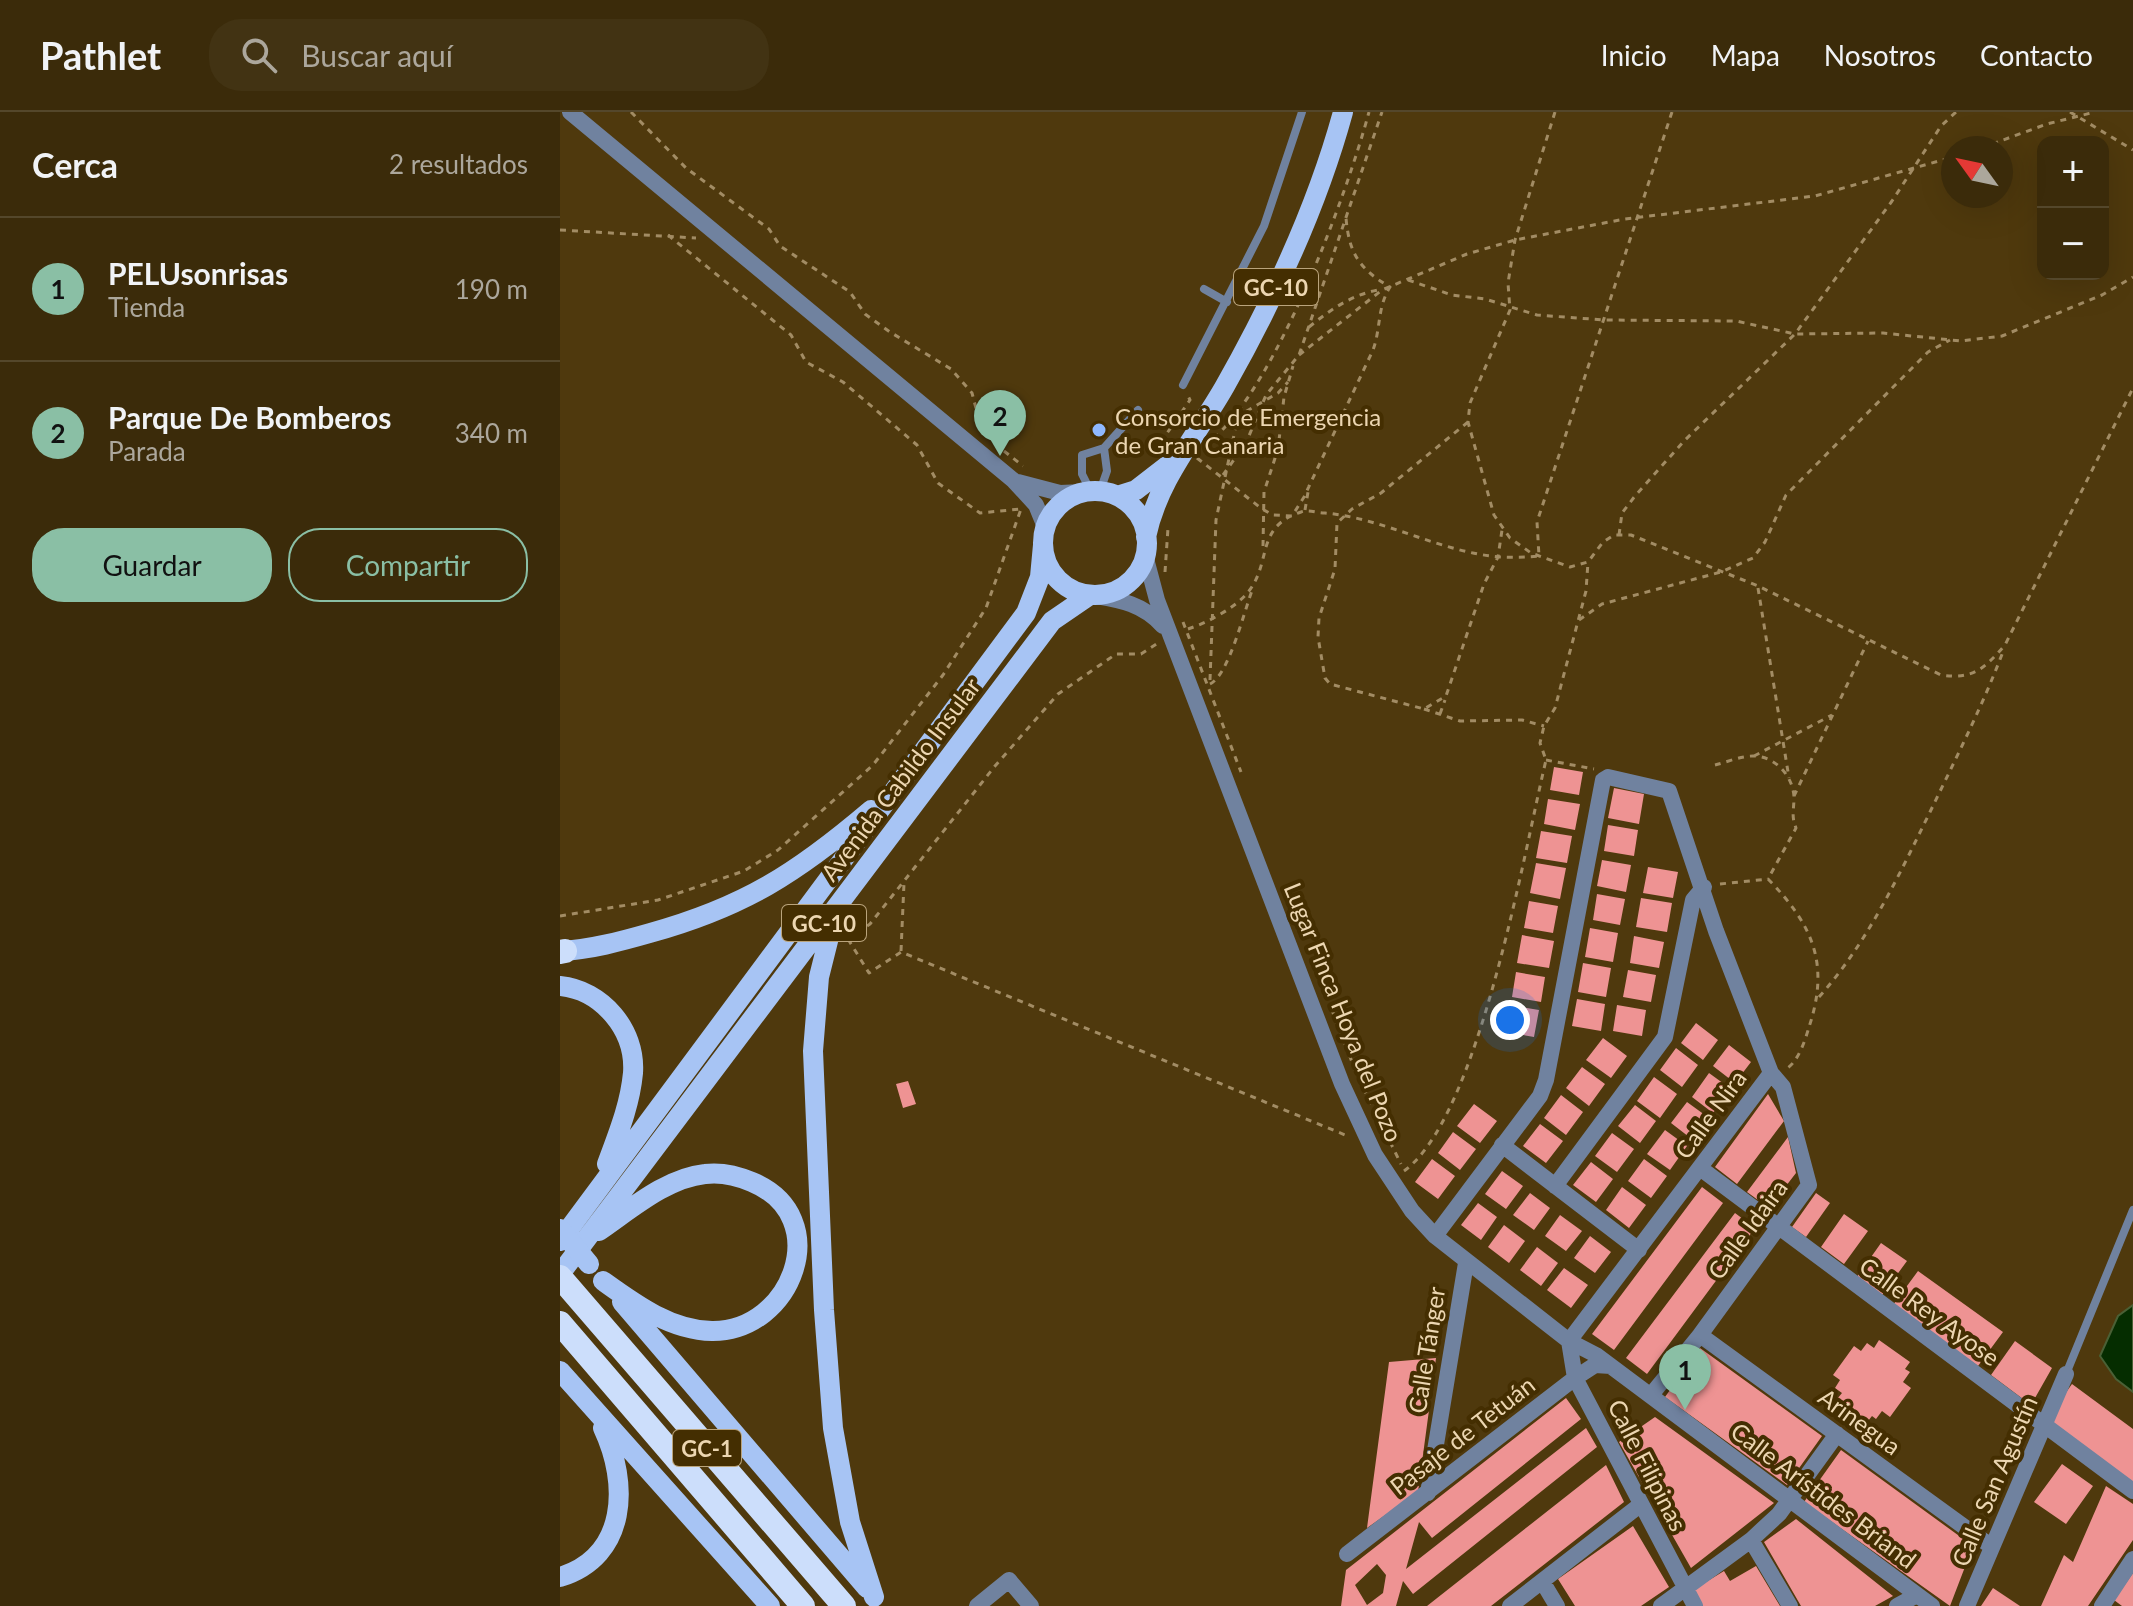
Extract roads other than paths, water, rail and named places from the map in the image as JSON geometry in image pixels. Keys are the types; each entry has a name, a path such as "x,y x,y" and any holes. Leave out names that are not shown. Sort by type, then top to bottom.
{"highway":[{"name":"GC-1","path":"565,1276 844,1606"},
{"name":"GC-1","path":"560,1323 803,1606"}],"main road":[{"name":"GC-10","path":"1090,595 1105,594 1131,580 1146,546 1155,497 1194,457 1224,387 1273,295 1308,213 1343,112"},
{"name":"GC-10","path":"1044,536 1059,505 1151,481 1194,457"},
{"path":"1098,493 1131,506 1141,520 1146,546"},
{"path":"1044,536 1052,573 1075,591 1090,595"},
{"name":"Avenida Cabildo Insular","path":"560,1241 1026,613 1040,577 1044,536"},
{"name":"Avenida Cabildo Insular","path":"565,1276 836,907 1052,621 1090,595"},
{"path":"562,951 627,940 706,918 762,892 797,871 901,784"},
{"path":"836,907 819,977 813,1051 824,1310 833,1428 850,1522 878,1601"},
{"path":"560,986 574,988 603,1002 621,1025 628,1044 633,1070 628,1104 601,1184"},
{"path":"565,1276 596,1233 644,1200 685,1178 705,1173 743,1178 785,1203 793,1217 798,1252 793,1273 782,1294 758,1316 729,1329 712,1331 675,1323 643,1308 603,1281"},
{"path":"560,1229 878,1601"},
{"path":"560,1371 770,1606"},
{"path":"560,1577 576,1572 603,1549 619,1503 621,1480 611,1447 594,1410"}],"street":[{"path":"570,112 1013,480 1036,505 1044,536"},
{"path":"1013,480 1039,489 1098,493"},
{"name":"Lugar Finca Hoya del Pozo","path":"1146,546 1153,589 1180,632 1342,1084 1371,1146 1398,1176 1435,1236 1569,1341"},
{"name":"Lugar Finca Hoya del Pozo","path":"1090,595 1130,602 1180,632"},
{"name":"Calle Nira","path":"1502,1145 1540,1096 1546,1080 1599,791 1608,777 1669,791 1704,887 1716,931 1771,1073 1569,1341"},
{"path":"1555,1186 1665,1037 1693,900 1704,887"},
{"name":"Calle Idaira","path":"1651,1395 1700,1335 1809,1185 1783,1087 1771,1073"},
{"path":"1435,1236 1502,1145 1639,1250"},
{"name":"Calle Rey Ayose","path":"1700,1168 1777,1229 2133,1491"},
{"name":"Calle Tánger","path":"1428,1493 1466,1263"},
{"name":"Arinegua","path":"1700,1335 1992,1547"},
{"name":"Calle Arístides Briand","path":"1569,1341 1651,1395 1932,1606"},
{"name":"Calle Filipinas","path":"1569,1341 1575,1378 1695,1606"},
{"name":"Pasaje de Tetuán","path":"1347,1554 1575,1378 1595,1365 1611,1366"},
{"name":"Calle San Agustín","path":"1967,1606 2066,1374"},
{"path":"1661,1606 1751,1540 1789,1500 1837,1434"},
{"path":"1510,1606 1640,1505"},
{"path":"1751,1540 1790,1606"},
{"path":"2105,1605 2133,1559"},
{"path":"977,1606 1009,1580 1031,1606"},
{"path":"1542,1581 1557,1606"},
{"path":"1897,1606 1917,1595"}],"lane":[{"path":"1183,385 1264,226 1302,112"},
{"path":"1204,289 1227,302"},
{"path":"1104,448 1107,471 1098,493 1082,474 1082,455 1104,448 1138,410"},
{"path":"2066,1374 2133,1210"}],"place":[{"name":"Consorcio de Emergencia de Gran Canaria","path":"1099,430"},
{"name":"Parque De Bomberos","path":"1000,456"},
{"name":"PELUsonrisas","path":"1685,1410"}]}
